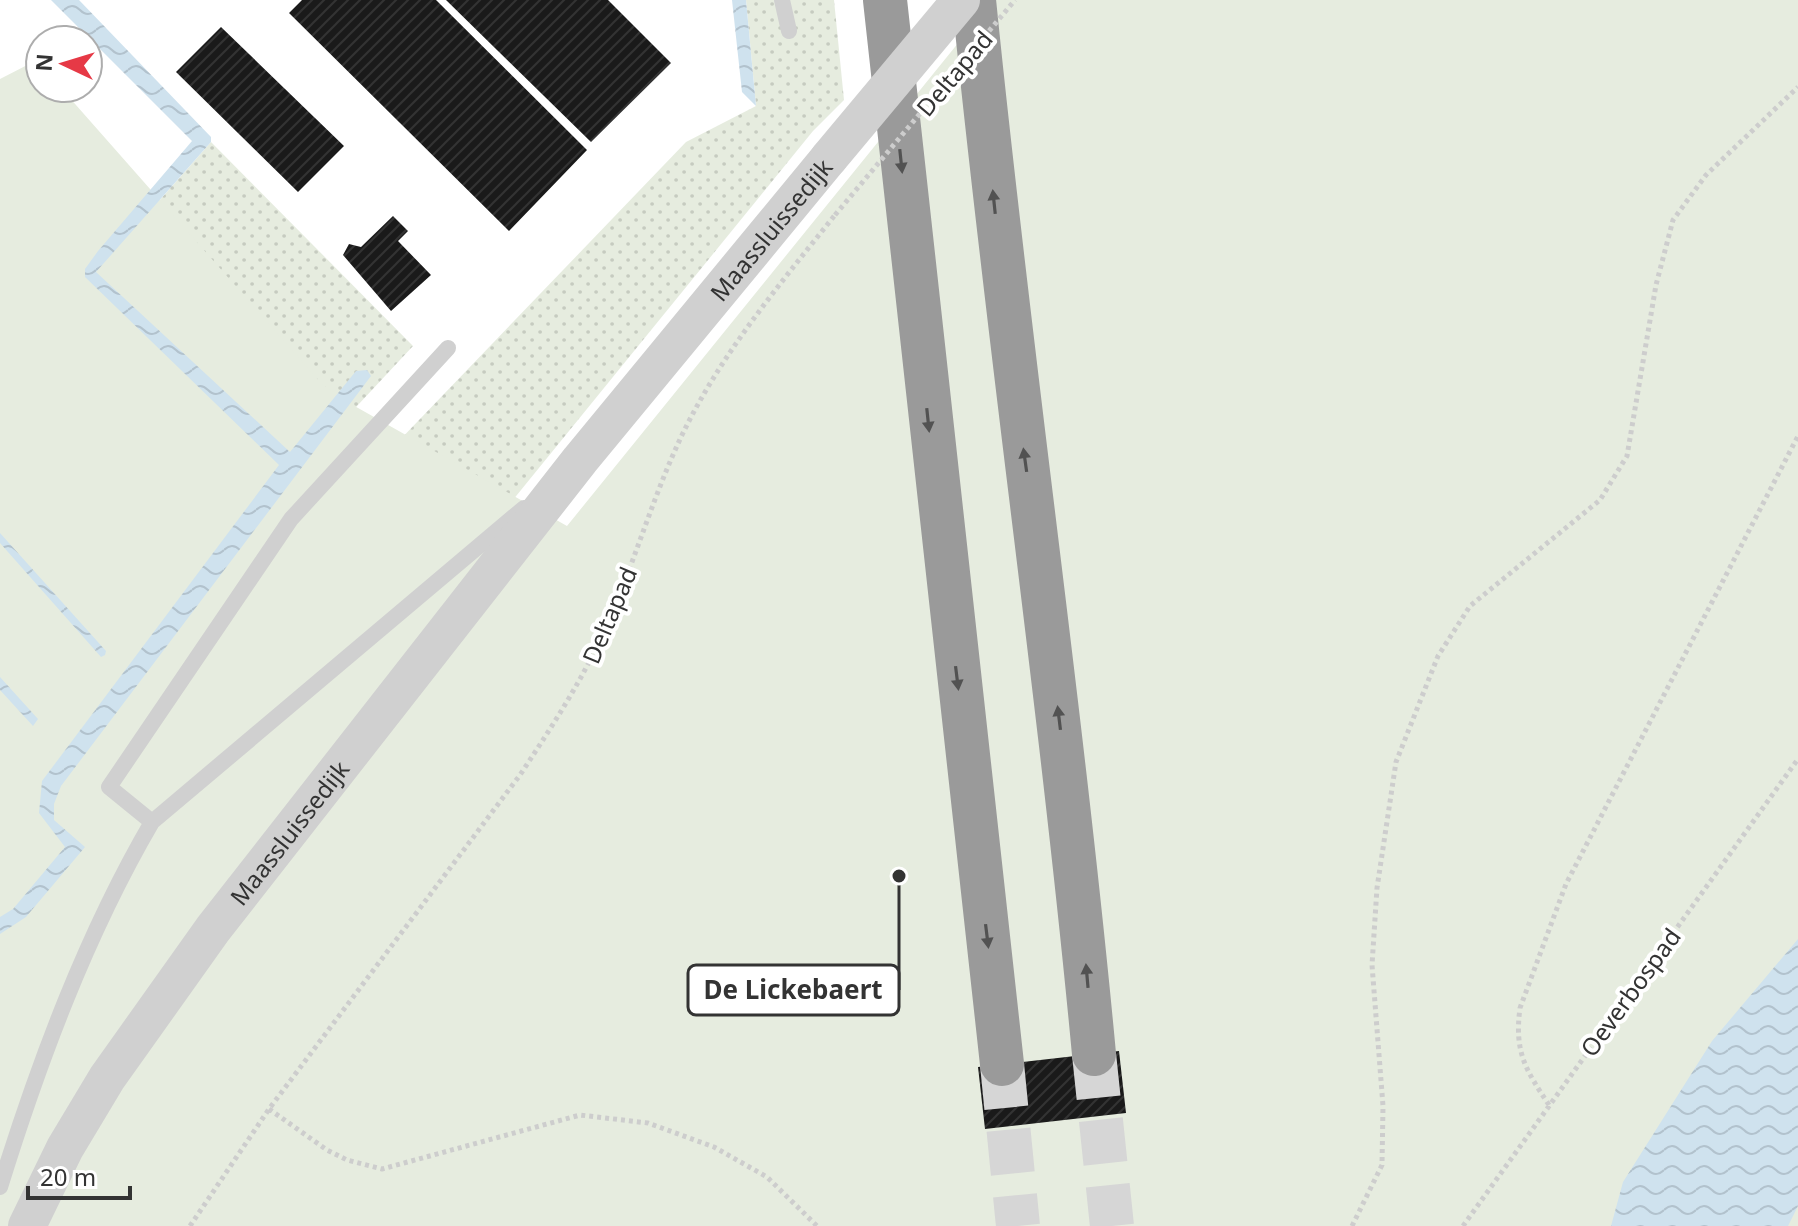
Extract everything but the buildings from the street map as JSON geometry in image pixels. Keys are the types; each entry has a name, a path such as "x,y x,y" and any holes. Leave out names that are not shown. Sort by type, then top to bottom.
{"highway":[{"path":"885,0 1002,1064"},
{"path":"974,0 998,241 1050,640 1094,1054"}],"street":[{"name":"Maassluissedijk","path":"27,1226 65,1148 107,1078 213,929 580,460 961,0"}],"lane":[{"path":"782,0 789,31"},
{"path":"152,822 109,787 291,519 448,348"},
{"name":"Maassluissedijk","path":"0,1187 56,1025 130,860 152,822 580,460"}],"path":[{"name":"Deltapad","path":"190,1226 269,1109 520,775 551,728 602,636 661,482 713,378 769,296 1015,0"},
{"path":"1352,1226 1382,1165 1383,1106 1372,965 1377,888 1396,762 1438,656 1470,606 1600,500 1627,456 1656,285 1673,220 1706,175 1798,87"},
{"path":"1549,1105 1522,1064 1517,1030 1520,1008 1535,967 1566,884 1798,436"},
{"name":"Oeverbospad","path":"1463,1226 1798,759"},
{"path":"269,1109 327,1150 347,1160 382,1169 580,1115 648,1123 714,1147 767,1177 817,1226"}],"shaded area":[{"path":"746,0 834,0 844,100 813,131 447,581 323,520 686,142 756,106"},
{"path":"993,0 1798,0 1798,1226 0,1226 0,79 24,67 24,104 75,104 322,384 351,404 567,526"},
{"path":"211,142 413,346 302,465 344,388 339,396 105,262"}],"water":[{"path":"51,0 79,0 102,24 75,24"},
{"path":"732,0 746,0 756,106 742,92"},
{"path":"104,26 211,137 211,142 96,272 290,452 356,371 367,370 371,376 61,786 54,804 54,820 85,847 26,917 0,934 0,917 13,909 65,847 39,813 42,781 279,465 85,277 85,269 98,251 192,141 104,53"},
{"path":"0,533 106,651 105,655 101,657 0,543"},
{"path":"0,677 38,719 33,726 0,690"},
{"path":"1798,939 1798,1206 1788,1226 1611,1226 1623,1182 1712,1041"}],"tunnel":[{"path":"1094,1054 1112,1226"},
{"path":"1002,1064 1018,1226"}],"place":[{"name":"De Lickebaert","path":"899,876"}]}
